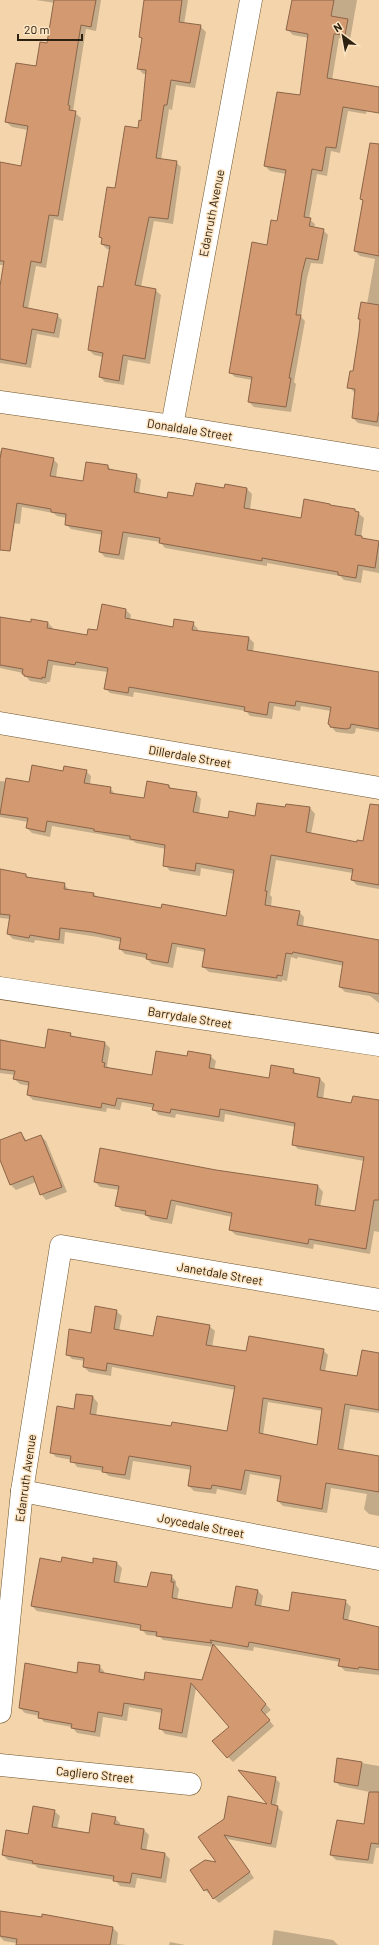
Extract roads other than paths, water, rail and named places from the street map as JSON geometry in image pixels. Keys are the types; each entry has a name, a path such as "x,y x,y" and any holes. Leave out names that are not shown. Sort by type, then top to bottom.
{"street":[{"name":"Edanruth Avenue","path":"172,426 251,0"},
{"name":"Donaldale Street","path":"0,402 172,426 379,460"},
{"name":"Dillerdale Street","path":"0,723 379,788"},
{"name":"Barrydale Street","path":"0,988 379,1045"},
{"name":"Edanruth Avenue","path":"0,1712 22,1491 61,1246"},
{"name":"Janetdale Street","path":"61,1246 379,1300"},
{"name":"Joycedale Street","path":"22,1491 379,1559"},
{"name":"Cagliero Street","path":"0,1765 190,1784"}]}
